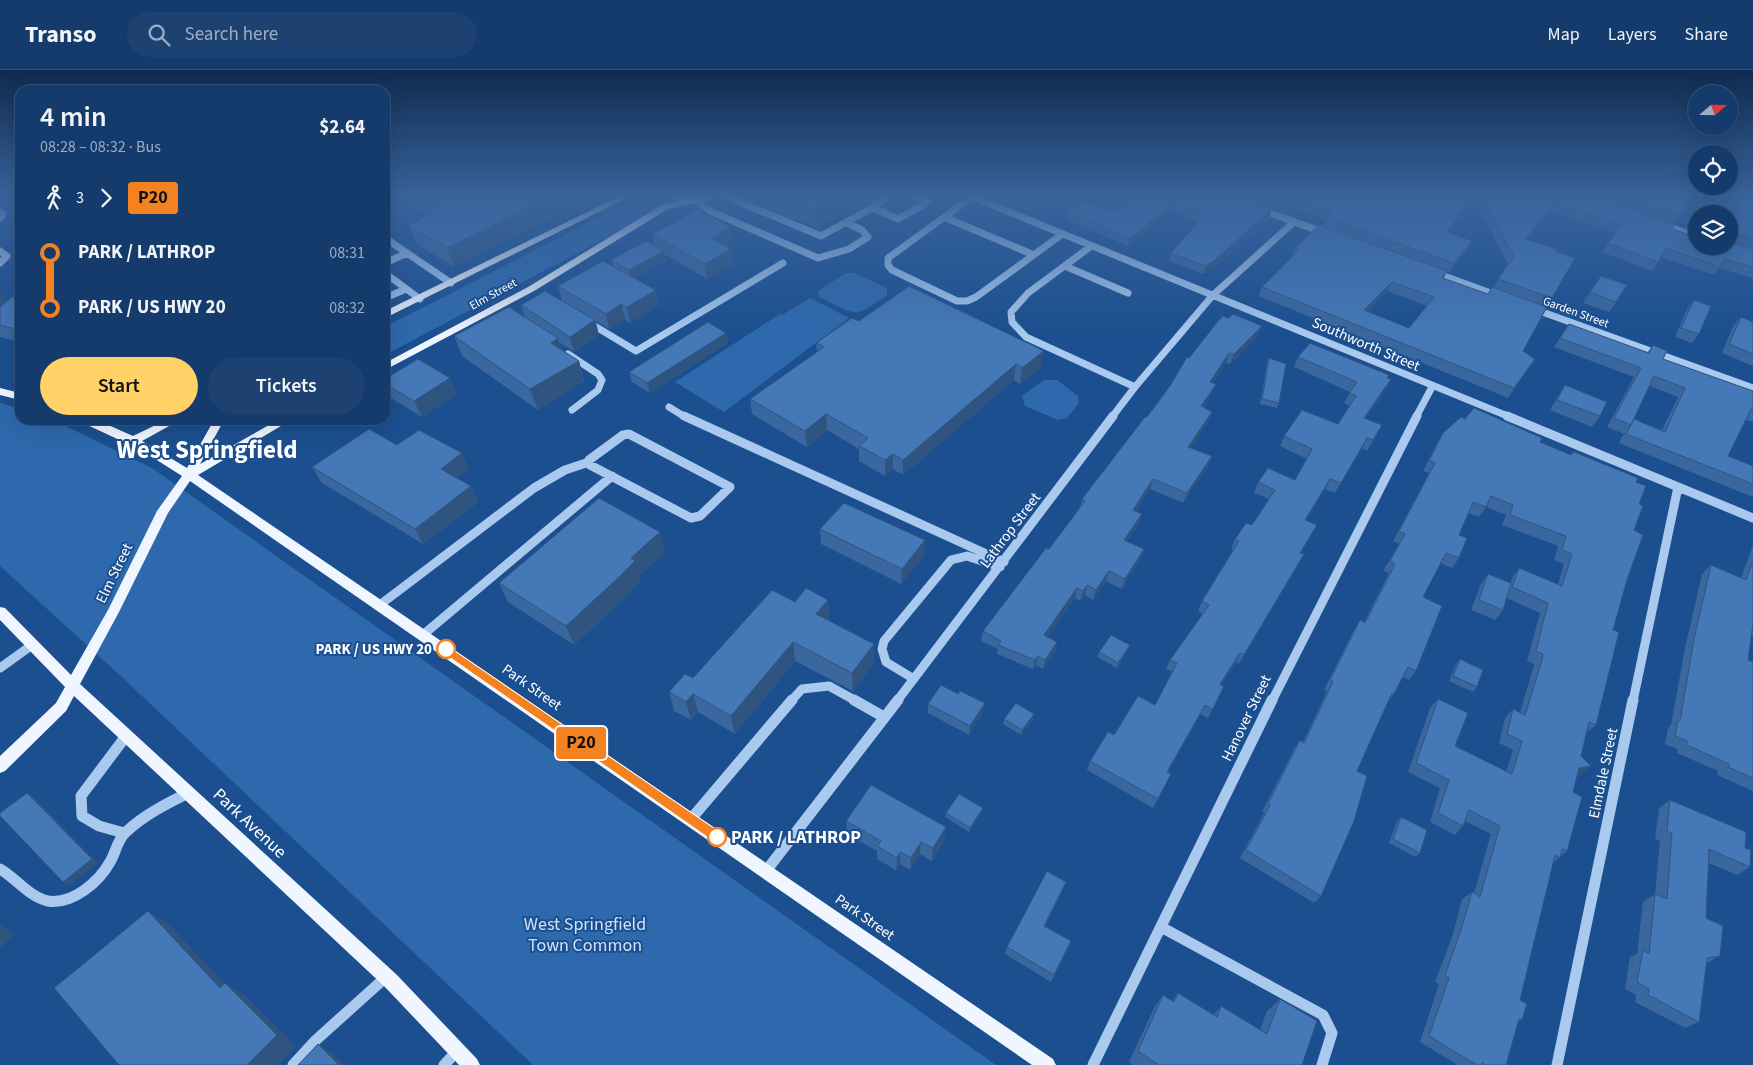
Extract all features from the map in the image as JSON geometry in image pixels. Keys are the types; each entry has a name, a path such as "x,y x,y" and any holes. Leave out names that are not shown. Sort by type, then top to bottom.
{"main road":[{"name":"Elm Street","path":"390,314 535,241"},
{"name":"Elm Street","path":"390,365 534,291 608,241"},
{"path":"0,391 15,396"},
{"name":"Park Street","path":"98,425 167,459 188,476 207,485 1047,1065"},
{"path":"133,441 165,425"},
{"name":"Elm Street","path":"0,766 61,706 114,612 163,511 188,476 216,425"},
{"path":"265,425 270,429"},
{"name":"Elm Street","path":"188,476 277,425"},
{"name":"Park Avenue","path":"0,612 73,686 126,736 386,976 471,1065"}],"street":[{"path":"780,241 818,258 849,250 862,241"},
{"path":"911,241 888,258 888,266 892,270 957,301 968,301 1052,241"},
{"path":"1002,241 1034,255"},
{"name":"Southworth Street","path":"1077,241 1214,295 1753,518"},
{"name":"Lathrop Street","path":"766,871 1002,565 1135,387 1214,295 1273,241"},
{"path":"390,242 451,283"},
{"path":"1090,247 1028,293 1011,312 1012,322 1026,337 1072,360 1135,387"},
{"path":"0,251 7,256 0,263"},
{"path":"390,261 406,253"},
{"path":"578,316 636,351 783,263"},
{"path":"1065,266 1128,294"},
{"path":"1425,269 1510,300"},
{"path":"390,277 420,299"},
{"path":"390,296 406,289"},
{"name":"Garden Street","path":"1528,307 1753,388"},
{"path":"558,347 598,374 602,380 598,390 572,410"},
{"name":"Hanover Street","path":"1093,1065 1288,668 1432,386"},
{"path":"669,407 691,421 1002,565"},
{"path":"381,604 534,488 565,470 588,462 623,435 629,434 730,487 700,516 691,518 590,465 588,462"},
{"path":"424,634 612,476"},
{"name":"Elmdale Street","path":"1557,1065 1678,487"},
{"path":"914,679 886,662 882,649 884,641 951,560 966,556 1002,565"},
{"path":"0,668 32,645"},
{"path":"691,819 802,689 829,686 884,717"},
{"path":"124,833 99,826 82,816 80,804 81,796 126,736"},
{"path":"0,869 33,895 48,901 68,898 89,886 102,874 124,833 156,810 188,793"},
{"path":"1161,927 1323,1015 1331,1023 1334,1032 1322,1065"},
{"path":"293,1065 316,1040 386,976"},
{"path":"444,1065 457,1051"}],"green space":[{"path":"552,241 600,241 390,352 390,324"},
{"path":"846,273 855,273 887,288 887,295 867,308 854,312 819,297 818,291"},
{"path":"810,298 849,318 724,412 675,382 780,314 782,315"},
{"path":"1044,380 1057,380 1078,396 1079,403 1067,418 1058,420 1025,406 1022,396"},
{"name":"West Springfield Town Common","path":"0,403 15,408 15,425 63,425 152,468 996,1065 533,1065 124,679 0,566"}],"building":[{"path":"436,241 460,241 447,248"},
{"path":"645,241 664,251 629,270 611,260"},
{"path":"665,241 717,241 731,249 705,264"},
{"path":"1181,241 1235,241 1206,266 1171,253"},
{"path":"1302,241 1365,241 1447,271 1442,278 1488,294 1492,287 1547,307 1523,351 1535,359 1514,388 1262,287 1299,250 1295,248","holes":["1392,282 1434,297 1409,328 1364,310"]},
{"path":"1393,241 1472,241 1454,263"},
{"path":"1506,241 1533,241 1557,249 1555,251 1575,258 1552,298 1498,279 1514,256"},
{"path":"1609,241 1688,241 1688,255 1738,255 1738,244 1753,249 1753,267 1725,259 1720,267 1666,248 1658,262 1608,243"},
{"path":"603,261 656,290 627,307 621,304 606,314 558,286"},
{"path":"1601,276 1627,285 1616,302 1590,292"},
{"path":"909,286 1044,351 1022,368 1016,364 903,460 893,454 885,460 859,446 868,438 826,414 805,431 750,399 824,347 816,343 852,318 859,321"},
{"path":"545,291 595,320 570,337 521,305"},
{"path":"12,297 15,298 15,329 0,325 0,307"},
{"path":"1694,300 1711,306 1699,334 1681,328"},
{"path":"509,307 558,338 551,343 579,361 530,389 454,336"},
{"path":"1233,314 1262,326 1234,354 1229,353 1210,382 1216,384 1201,406 1212,412 1188,447 1212,456 1187,493 1153,479 1133,510 1142,514 1124,540 1144,549 1125,579 1109,571 1096,590 1087,585 1083,591 1077,588 1044,635 1057,642 1045,660 1038,656 1035,660 998,645 1001,641 983,631 1046,548 1049,549 1085,501 1082,499 1170,386 1187,357 1189,358 1223,316 1229,318"},
{"path":"1741,317 1753,322 1753,354 1729,344"},
{"path":"708,322 726,333 647,383 629,372"},
{"path":"1569,324 1649,353 1653,345 1667,351 1663,359 1753,391 1753,410 1751,409 1728,456 1753,466 1753,484 1626,434 1631,425 1614,418 1641,368 1560,338","holes":["1654,376 1685,388 1665,432 1634,419 1632,422"]},
{"path":"1310,343 1389,375 1387,378 1391,379 1364,418 1382,425 1373,440 1367,438 1341,483 1330,479 1305,520 1317,525 1300,553 1304,554 1244,655 1240,653 1220,684 1224,686 1213,709 1205,705 1167,772 1171,774 1158,799 1090,761 1108,732 1114,735 1138,696 1155,705 1177,663 1170,660 1209,605 1202,601 1239,541 1235,539 1246,523 1252,525 1275,490 1258,482 1268,468 1295,480 1312,449 1284,436 1302,410 1338,424 1356,396 1349,393 1357,382 1298,357"},
{"path":"1269,358 1286,364 1279,403 1262,399"},
{"path":"418,359 450,378 414,401 390,387 390,376"},
{"path":"1565,385 1607,402 1600,416 1557,400"},
{"path":"1474,408 1542,438 1540,442 1571,455 1574,452 1638,478 1636,482 1646,486 1639,504 1643,506 1634,530 1643,535 1627,580 1613,630 1619,632 1596,725 1589,722 1581,756 1591,766 1579,768 1573,792 1582,797 1567,851 1562,849 1560,858 1555,855 1520,1000 1527,1004 1522,1020 1519,1019 1506,1065 1486,1065 1482,1063 1477,1065 1429,1036 1449,978 1445,975 1472,892 1480,897 1500,826 1469,810 1463,826 1438,813 1449,780 1416,763 1438,699 1468,713 1455,746 1512,774 1522,741 1507,734 1513,709 1525,715 1542,660 1543,654 1536,651 1548,603 1512,587 1519,568 1562,586 1572,554 1562,550 1566,536 1510,515 1513,505 1491,496 1486,507 1473,502 1459,535 1467,538 1459,558 1446,553 1423,597 1442,606 1416,671 1408,667 1394,694 1392,693 1357,771 1367,776 1354,821 1321,896 1246,850 1270,805 1268,804 1300,740 1304,743 1333,682 1330,680 1360,620 1365,623 1395,564 1390,561 1405,534 1399,531 1435,463 1429,461 1443,433 1461,417 1465,419"},
{"path":"369,429 397,445 419,430 462,453 441,469 471,486 415,529 312,467"},
{"path":"599,498 660,532 631,558 635,561 619,577 566,626 499,583"},
{"path":"844,503 925,540 902,569 820,529"},
{"path":"1753,561 1753,624 1748,660 1753,662 1753,778 1728,767 1729,764 1687,745 1687,741 1675,736 1678,720 1680,721 1694,639 1711,565 1746,580"},
{"path":"1488,574 1511,583 1503,610 1479,600"},
{"path":"806,588 828,600 816,614 874,644 852,673 793,642 731,716 693,694 686,702 669,692 685,674 693,678 772,590 795,602"},
{"path":"1111,635 1130,645 1118,663 1099,652"},
{"path":"1460,659 1483,670 1477,687 1453,676"},
{"path":"941,685 958,694 960,691 985,703 970,726 928,704"},
{"path":"1016,703 1034,714 1022,730 1004,719"},
{"path":"871,785 946,827 933,848 921,842 911,858 900,852 897,858 877,846 881,841 846,821"},
{"path":"27,793 92,859 63,882 0,816 0,813"},
{"path":"959,794 983,808 970,828 946,813"},
{"path":"1670,800 1746,832 1745,848 1751,850 1750,867 1709,849 1706,918 1723,926 1720,956 1707,958 1699,1022 1648,995 1649,989 1637,982 1643,950 1649,954 1655,894 1667,899 1672,833 1667,831"},
{"path":"1401,817 1427,830 1420,853 1393,839"},
{"path":"1047,871 1066,882 1044,926 1071,941 1054,975 1007,947"},
{"path":"148,911 220,988 225,983 277,1035 247,1065 119,1065 54,988"},
{"path":"1178,993 1217,1017 1221,1006 1267,1034 1280,999 1317,1021 1302,1065 1159,1065 1138,1051 1163,995 1174,1002"},
{"path":"318,1044 339,1065 298,1065"}],"bus line":[{"name":"P20","path":"446,649 717,837"}],"place":[{"name":"PARK / US HWY 20","path":"446,649"},
{"name":"PARK / LATHROP","path":"717,837"}],"district":[{"name":"West Springfield","path":"207,449"}]}
